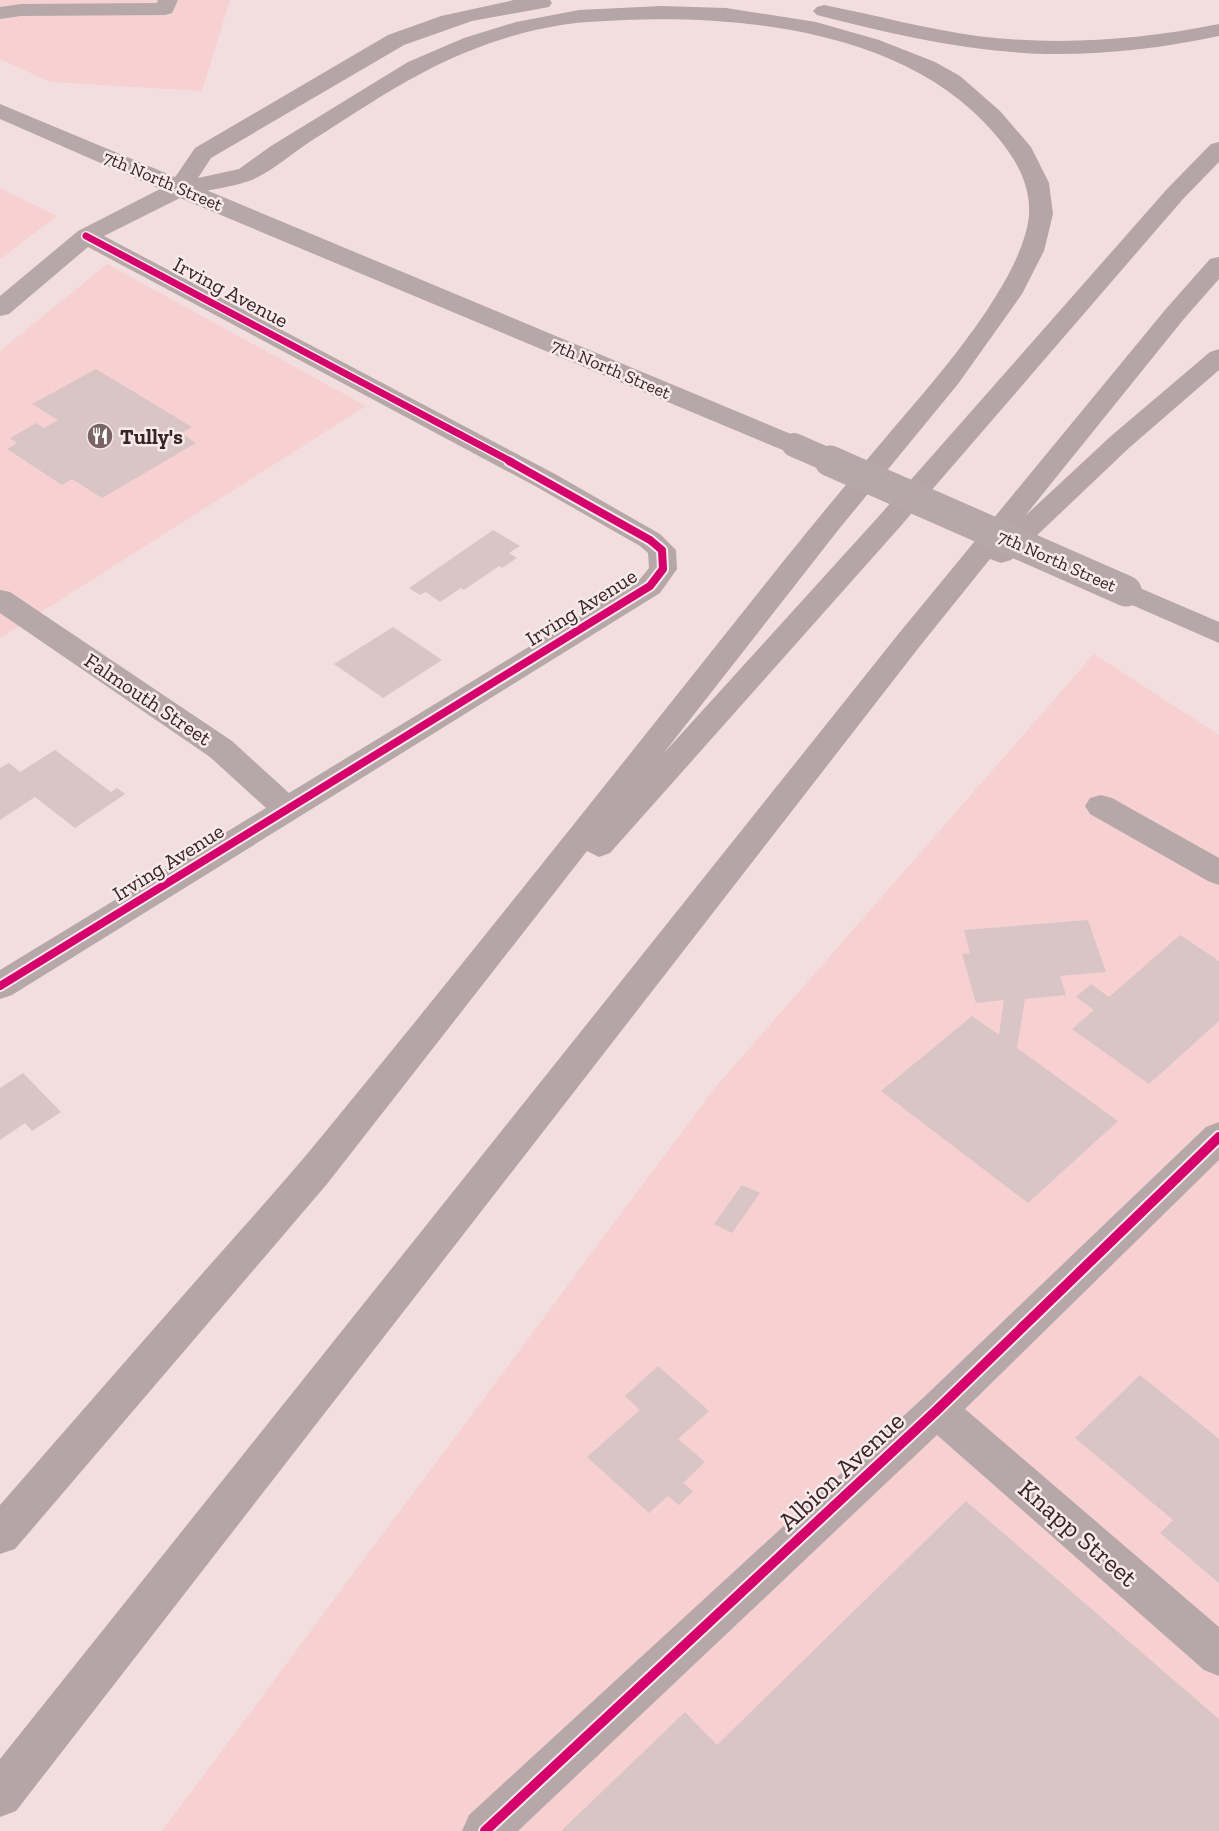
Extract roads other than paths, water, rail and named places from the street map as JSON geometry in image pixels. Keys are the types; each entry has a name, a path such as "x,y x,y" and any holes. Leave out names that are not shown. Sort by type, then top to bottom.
{"highway":[{"path":"179,189 203,153 396,40 416,31 475,15 529,4 583,0"},
{"path":"756,0 808,8 942,36 1011,45 1104,48 1178,39 1219,30"},
{"path":"179,189 247,174 279,151 416,67 472,43 524,27 579,16 661,12 726,14 816,28 871,45 927,67 952,81 992,116 1023,152 1037,183 1041,214 1032,251 1010,294 949,379 829,523 314,1173"},
{"path":"0,1535 495,962 889,522 1176,194 1219,149"},
{"path":"0,1794 910,639 1174,315 1219,264"},
{"path":"910,639 1120,442 1219,357"}],"street":[{"path":"0,13 90,4 165,9 168,0"},
{"name":"7th North Street","path":"0,111 179,189 794,445 1219,633"},
{"path":"0,309 86,236 179,189"},
{"name":"Irving Avenue","path":"0,986 650,586 663,569 662,550 650,540 545,480 86,236"},
{"name":"Falmouth Street","path":"0,599 221,749 287,809"},
{"path":"1101,806 1219,873"},
{"name":"Albion Avenue","path":"485,1831 937,1410 1219,1137"},
{"name":"Knapp Street","path":"937,1410 1219,1655"}],"place":[{"name":"Tully's","path":"100,436"}]}
